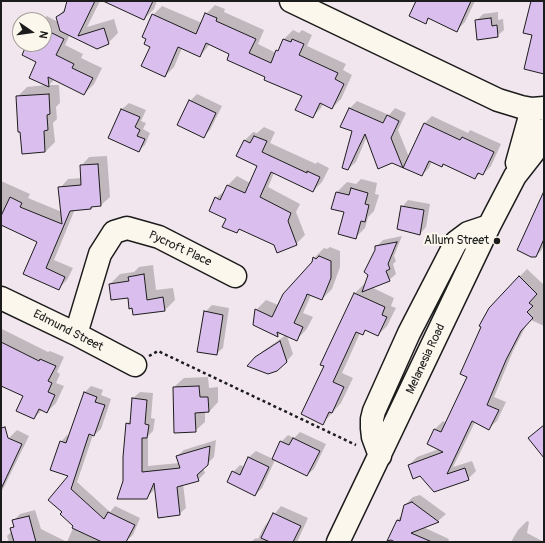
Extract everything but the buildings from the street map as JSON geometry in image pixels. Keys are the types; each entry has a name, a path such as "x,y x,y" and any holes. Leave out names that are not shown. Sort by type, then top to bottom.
{"street":[{"path":"291,1 498,100 516,106 538,108"},
{"name":"Melanesia Road","path":"515,176 518,156 538,108"},
{"name":"Melanesia Road","path":"338,542 489,226 515,176 533,153 544,130"},
{"name":"Pycroft Place","path":"76,334 100,254 114,232 127,228 159,237 235,276"},
{"name":"Edmund Street","path":"1,298 76,334 135,365"}],"path":[{"path":"135,365 158,351 359,446"}],"place":[{"name":"Allum Street","path":"497,241"}]}
